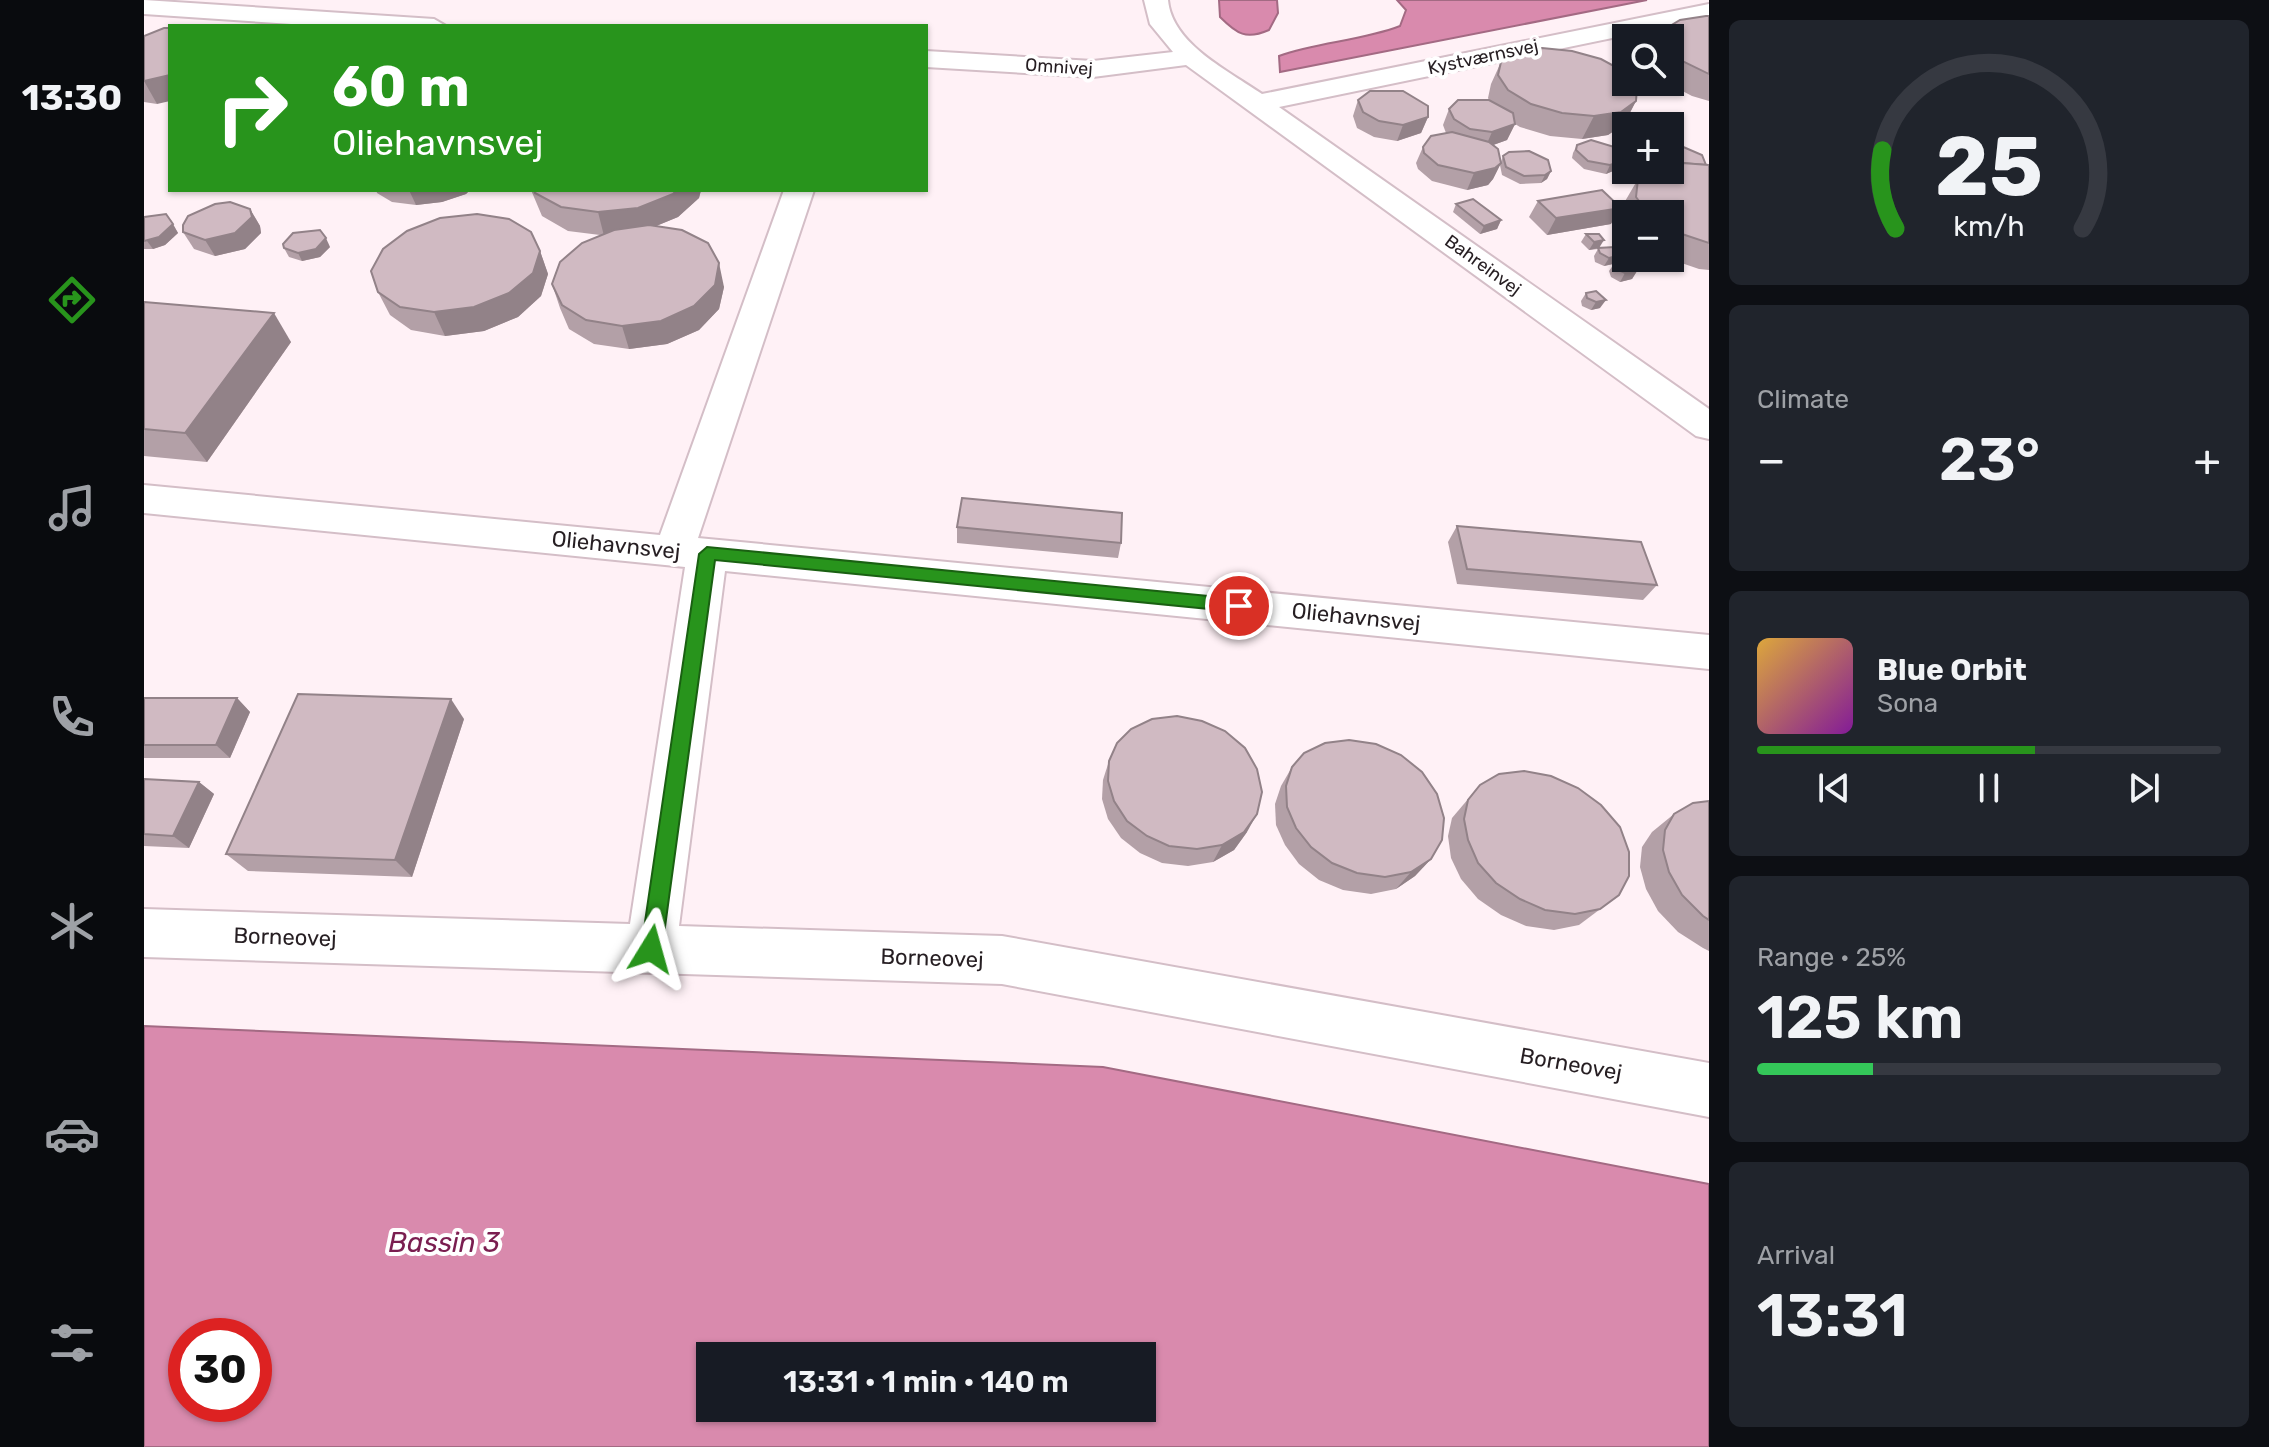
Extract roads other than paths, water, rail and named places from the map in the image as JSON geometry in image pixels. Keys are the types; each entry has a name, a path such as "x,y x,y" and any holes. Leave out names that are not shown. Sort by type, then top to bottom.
{"street":[{"path":"1156,0 1155,10 1166,32 1191,56 1257,103"},
{"path":"144,7 403,24"},
{"name":"Kystværnsvej","path":"1257,103 1709,11"},
{"path":"144,32 168,33"},
{"name":"Omnivej","path":"928,59 1098,70 1132,69 1191,56"},
{"name":"Bahreinvej","path":"1257,103 1709,427"},
{"path":"651,949 691,552 798,192"},
{"name":"Oliehavnsvej","path":"144,499 1709,652"},
{"name":"Borneovej","path":"144,933 1002,960 1709,1090"}],"water":[{"path":"1219,0 1277,0 1278,13 1269,30 1254,35 1242,34 1220,17"},
{"path":"1397,0 1647,0 1280,72 1279,56 1400,26 1406,10"},
{"name":"Bassin 3","path":"144,1026 1103,1067 1709,1184 1709,1447 144,1447"}]}
